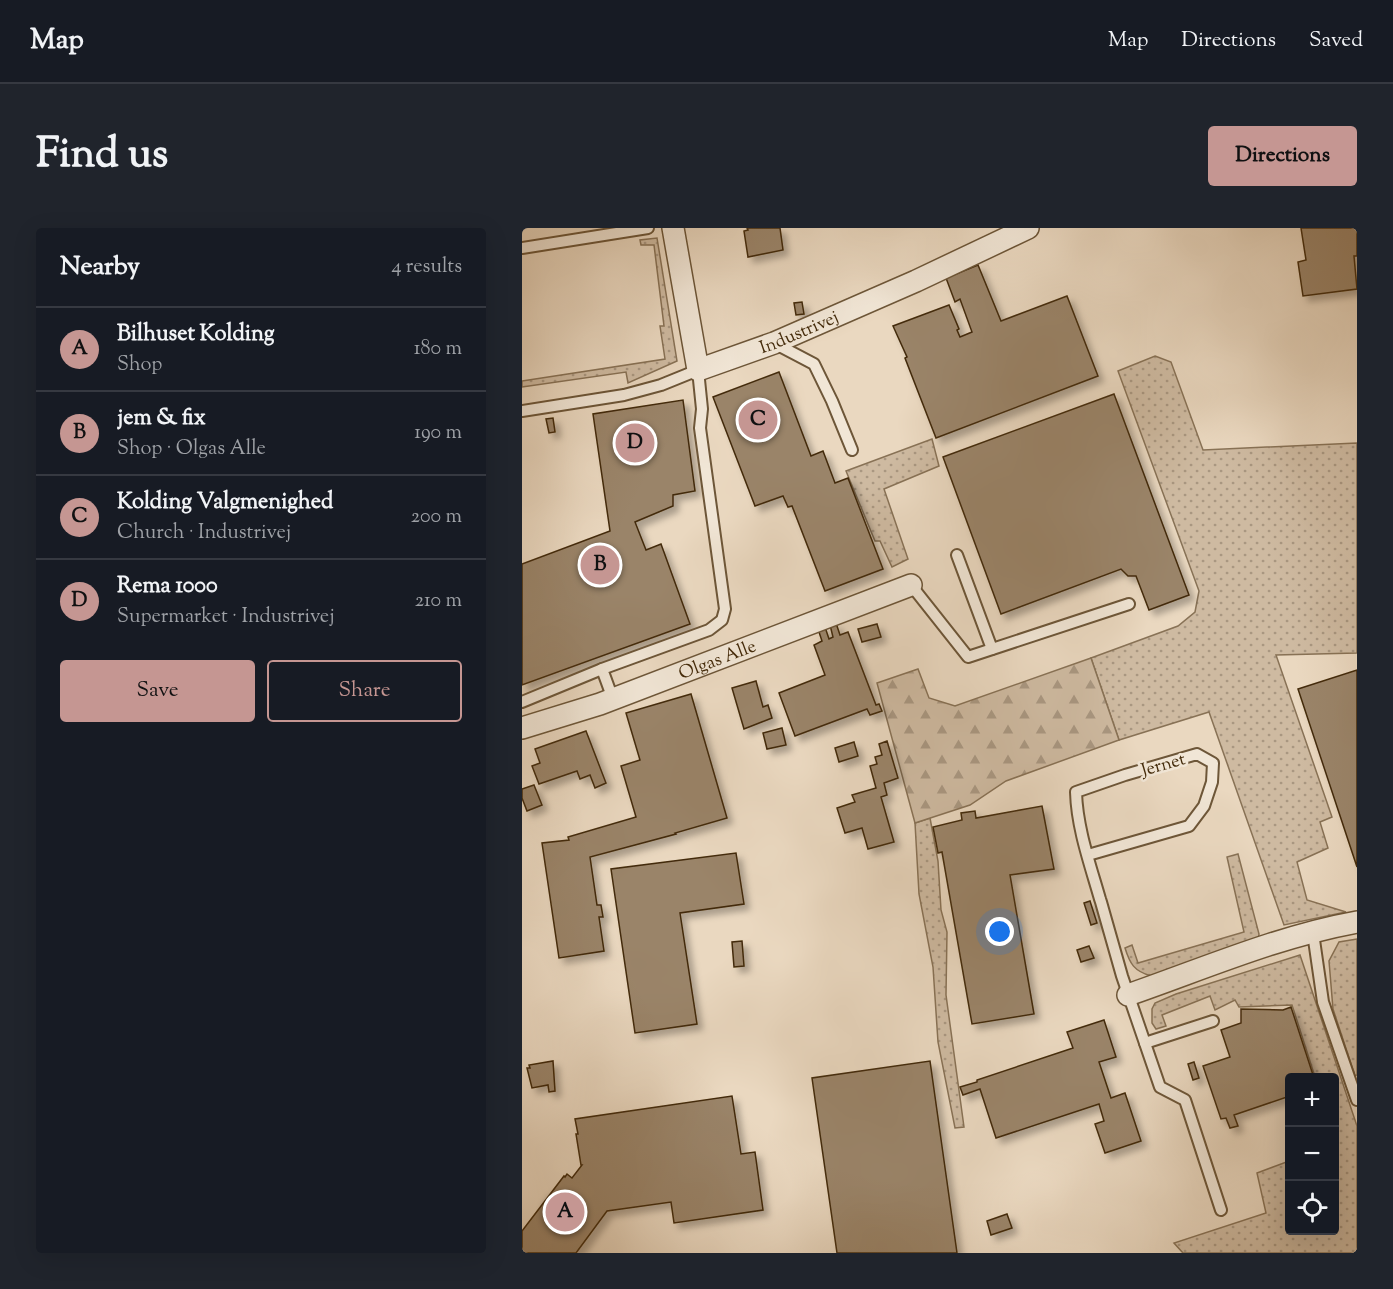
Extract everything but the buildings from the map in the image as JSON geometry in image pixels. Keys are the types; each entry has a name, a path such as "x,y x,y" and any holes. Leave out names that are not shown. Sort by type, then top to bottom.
{"street":[{"path":"673,228 698,370"},
{"name":"Industrivej","path":"698,370 774,343 916,281 1028,228"},
{"name":"Olgas Alle","path":"522,728 613,699 911,585"},
{"path":"1128,995 1273,944 1357,922"}],"lane":[{"path":"522,248 648,228"},
{"path":"774,343 814,364 852,450"},
{"path":"522,411 624,395 661,385 698,370 702,409 700,428 725,609 722,620 709,630 602,669 522,702"},
{"path":"957,555 992,649"},
{"path":"911,585 968,657 1129,604"},
{"path":"602,669 613,699"},
{"name":"Jernet","path":"1088,855 1189,826 1204,806 1212,782 1213,763 1197,754 1076,792 1077,812 1088,855 1128,995 1160,1087 1185,1100 1221,1210"},
{"path":"1312,933 1323,1002 1357,1100"},
{"path":"1144,1039 1213,1021"}],"green space":[{"path":"657,238 677,361 628,383 626,372 522,387 522,381 665,359 660,326 664,326 654,245 641,245 640,240"},
{"path":"1155,356 1171,362 1203,450 1357,443 1357,653 1276,655 1332,817 1320,822 1328,848 1297,862 1307,900 1346,912 1284,925 1209,712 1119,740 1091,658 1178,626 1195,612 1199,591 1118,371"},
{"path":"932,439 939,466 884,489 908,559 892,567 880,541 875,541 846,471"},
{"path":"1091,658 1119,740 1006,781 970,805 915,823 877,683 918,669 929,698 955,706"},
{"path":"930,818 938,861 941,910 947,932 946,995 964,1127 955,1128 938,1042 933,967 919,894 915,823"},
{"path":"1238,854 1259,934 1258,941 1151,976 1140,972 1131,963 1125,948 1132,945 1138,963 1244,932 1227,857"},
{"path":"1357,939 1357,1075 1355,1076 1333,1009 1329,961 1339,942"},
{"path":"1300,955 1357,1126 1357,1253 1183,1253 1174,1243 1266,1213 1257,1173 1285,1162 1285,1235 1339,1235 1339,1073 1314,1073 1292,1005 1239,1007 1235,1000 1215,1010 1210,996 1162,1015 1166,1026 1156,1029 1152,1023 1152,1009 1155,1003 1176,994"}],"place":[{"name":"Kolding Valgmenighed","path":"758,420"},
{"name":"Rema 1000","path":"635,443"},
{"name":"jem & fix","path":"600,565"},
{"name":"Bilhuset Kolding","path":"565,1212"}]}
